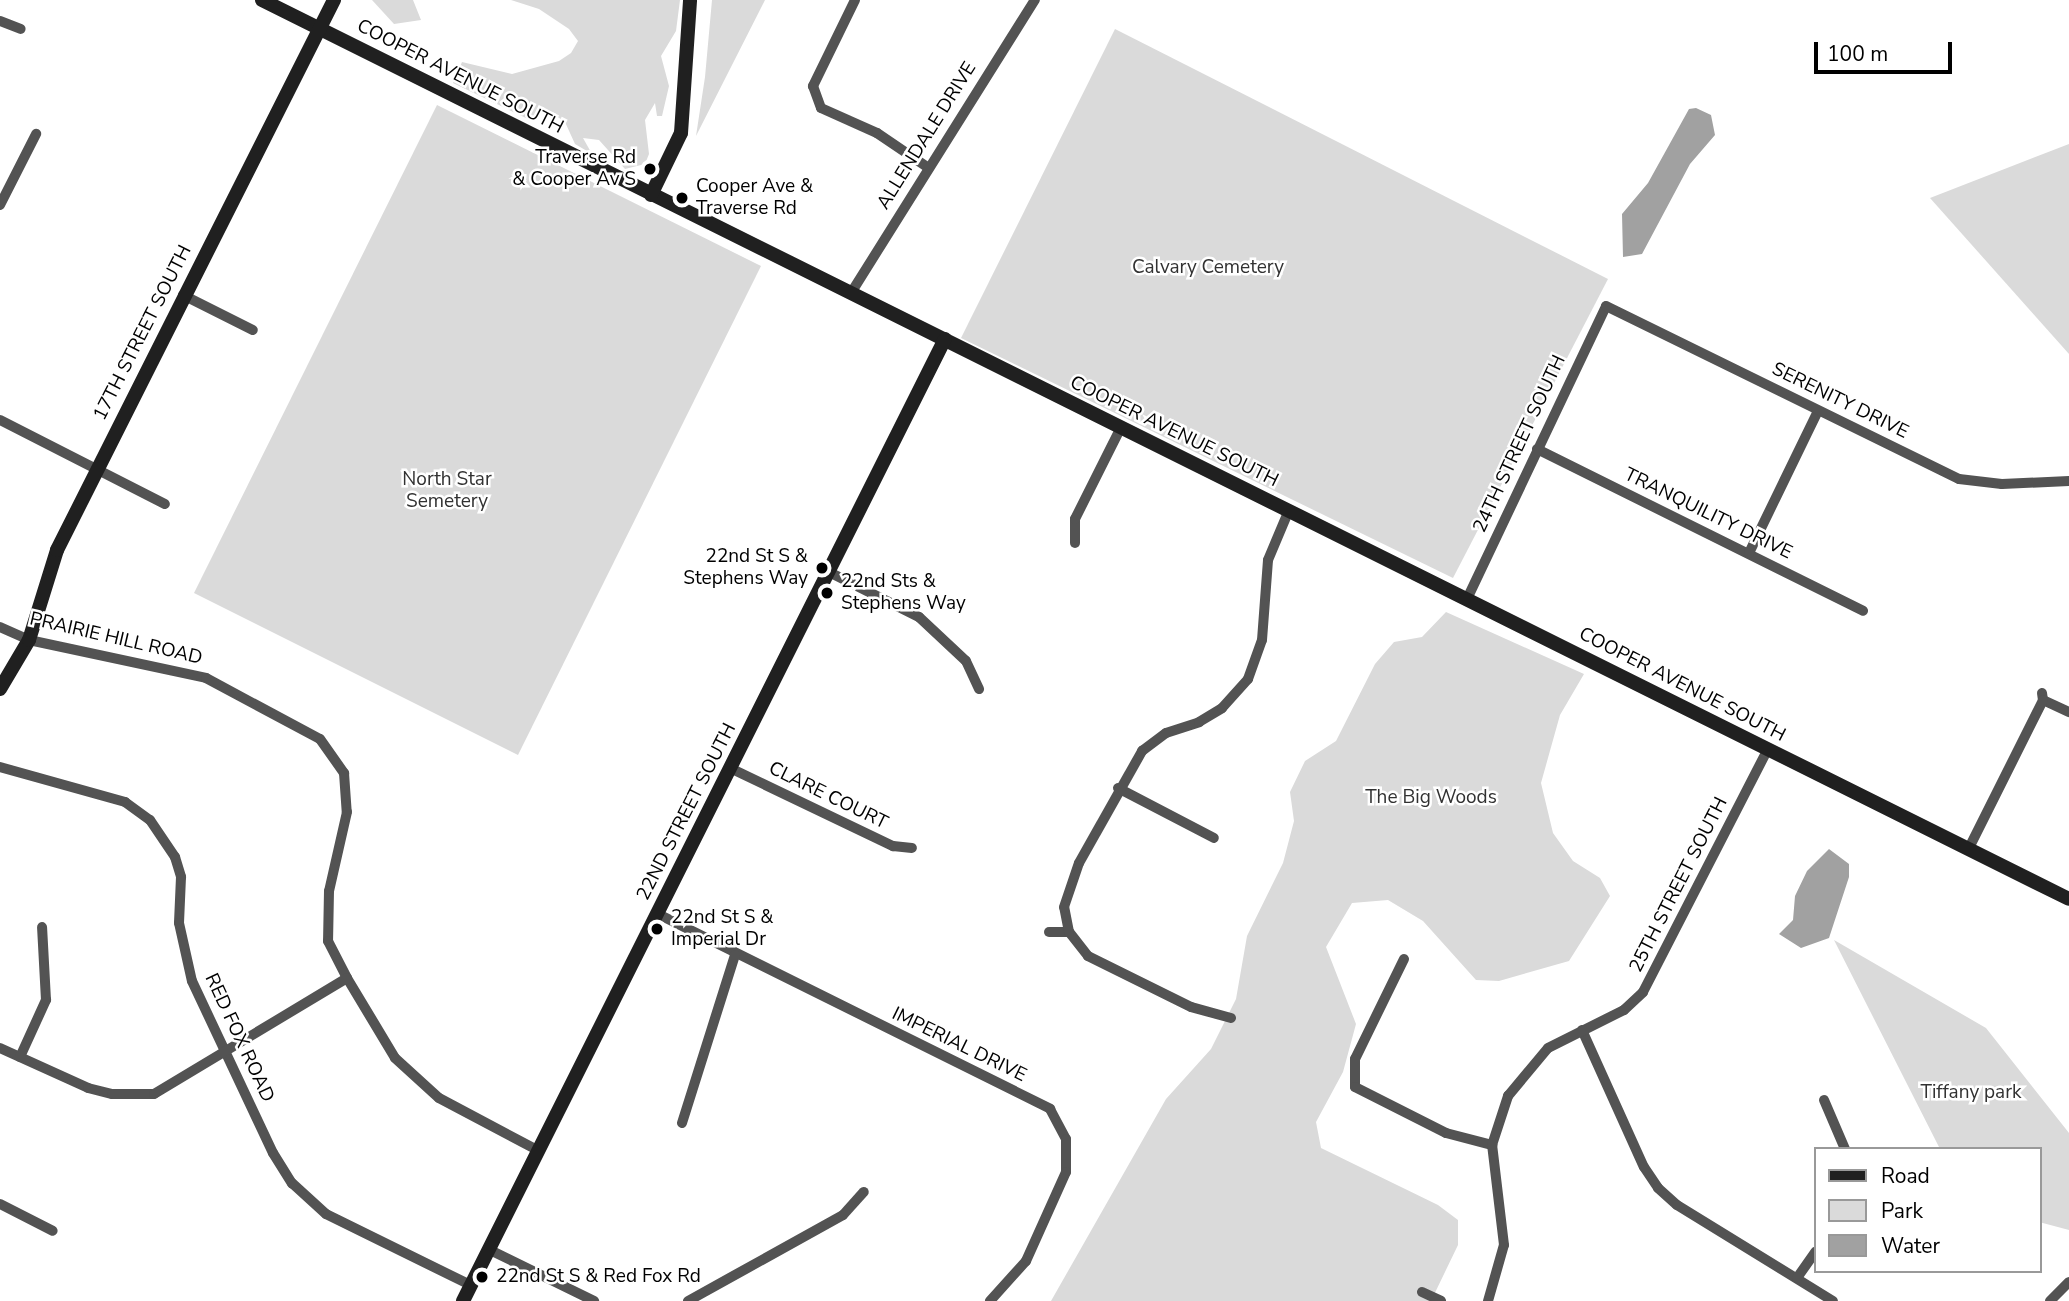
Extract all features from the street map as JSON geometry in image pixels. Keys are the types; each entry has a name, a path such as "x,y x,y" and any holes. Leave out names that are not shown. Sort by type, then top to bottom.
{"street":[{"name":"COOPER AVENUE SOUTH","path":"262,0 2069,899"},
{"name":"17TH STREET SOUTH","path":"0,689 29,640 57,550 183,295 334,0"},
{"path":"652,194 681,133 690,0"},
{"path":"855,0 813,86 821,108 877,133 927,167"},
{"name":"ALLENDALE DRIVE","path":"851,293 927,167 1035,0"},
{"path":"0,21 21,29"},
{"path":"0,205 36,134"},
{"path":"183,295 253,330"},
{"name":"SERENITY DRIVE","path":"1606,306 1959,479 2002,484 2069,481"},
{"name":"24TH STREET SOUTH","path":"1467,598 1606,306"},
{"name":"22ND STREET SOUTH","path":"463,1301 945,339"},
{"path":"1749,553 1818,411"},
{"path":"0,420 165,504"},
{"path":"1075,543 1075,519 1121,426"},
{"name":"TRANQUILITY DRIVE","path":"1536,449 1863,611"},
{"path":"1231,1018 1191,1007 1097,962 1069,932 1064,906 1068,888 1118,788 1142,751 1166,733 1199,723 1222,708 1248,679 1262,640 1268,560 1289,510"},
{"path":"829,572 919,617 966,661 979,689"},
{"name":"PRAIRIE HILL ROAD","path":"0,627 29,640 206,678 320,739 344,773 347,812 329,891 328,941 347,978 395,1058 439,1098 540,1151"},
{"path":"1969,848 2043,696 2069,712"},
{"name":"25TH STREET SOUTH","path":"1488,1301 1504,1245 1492,1145 1515,1083 1548,1048 1624,1010 1650,983 1768,749"},
{"name":"RED FOX ROAD","path":"0,767 125,802 167,838 181,877 179,923 192,981 273,1153 292,1183 326,1214 470,1284"},
{"name":"CLARE COURT","path":"730,768 894,846 912,848"},
{"path":"1118,788 1214,838"},
{"name":"IMPERIAL DRIVE","path":"658,914 735,955 1049,1109 1066,1139 1066,1172 1026,1261 990,1301"},
{"path":"20,1057 46,1000 42,927"},
{"path":"1049,932 1069,932"},
{"path":"682,1123 735,955"},
{"path":"1404,959 1355,1059 1354,1087 1446,1133 1492,1145"},
{"path":"0,1048 88,1088 112,1094 154,1094 228,1054 347,978"},
{"path":"1583,1030 1644,1167 1658,1188 1677,1205 1833,1301"},
{"path":"1824,1100 1844,1147"},
{"path":"688,1301 843,1215 864,1192"},
{"path":"0,1204 53,1231"},
{"path":"490,1250 594,1301"},
{"path":"1797,1278 1814,1253"},
{"path":"2050,1301 2069,1282"},
{"path":"1422,1292 1441,1301"}],"green space":[{"path":"372,0 413,0 421,20 394,24"},
{"path":"511,0 680,0 676,31 661,56 669,86 662,116 657,116 655,103 645,120 649,154 645,164 625,169 599,140 583,138 592,154 575,144 565,122 549,111 528,119 453,83 462,62 512,74 559,61 571,53 578,41 569,29 539,9"},
{"path":"712,0 765,0 696,136 705,77"},
{"name":"Calvary Cemetery","path":"1115,29 1608,279 1453,578 961,338"},
{"name":"North Star Semetery","path":"437,105 761,266 518,755 194,593"},
{"path":"2069,144 2069,354 1930,198"},
{"name":"The Big Woods","path":"1446,612 1584,674 1560,715 1541,783 1553,833 1573,861 1600,878 1610,896 1569,961 1499,981 1476,980 1423,921 1388,900 1352,903 1326,947 1356,1024 1343,1072 1316,1122 1321,1148 1438,1205 1458,1220 1458,1245 1431,1301 1051,1301 1166,1099 1211,1049 1236,999 1247,936 1283,863 1294,821 1290,792 1305,761 1336,741 1375,664 1394,642 1422,637"},
{"name":"Tiffany park","path":"1834,940 1986,1028 2069,1133 2069,1230 2041,1223 2041,1147 1939,1147"}],"water":[{"path":"1696,108 1711,115 1715,135 1690,164 1642,254 1623,257 1622,214 1648,183 1689,109"},
{"path":"1829,849 1849,864 1849,877 1829,938 1801,948 1779,934 1793,920 1795,896 1807,871"}],"place":[{"name":"Traverse Rd & Cooper Av S","path":"650,169"},
{"name":"Cooper Ave & Traverse Rd","path":"682,198"},
{"name":"22nd St S & Stephens Way","path":"822,568"},
{"name":"22nd Sts & Stephens Way","path":"827,593"},
{"name":"22nd St S & Imperial Dr","path":"657,929"},
{"name":"22nd St S & Red Fox Rd","path":"482,1277"}]}
